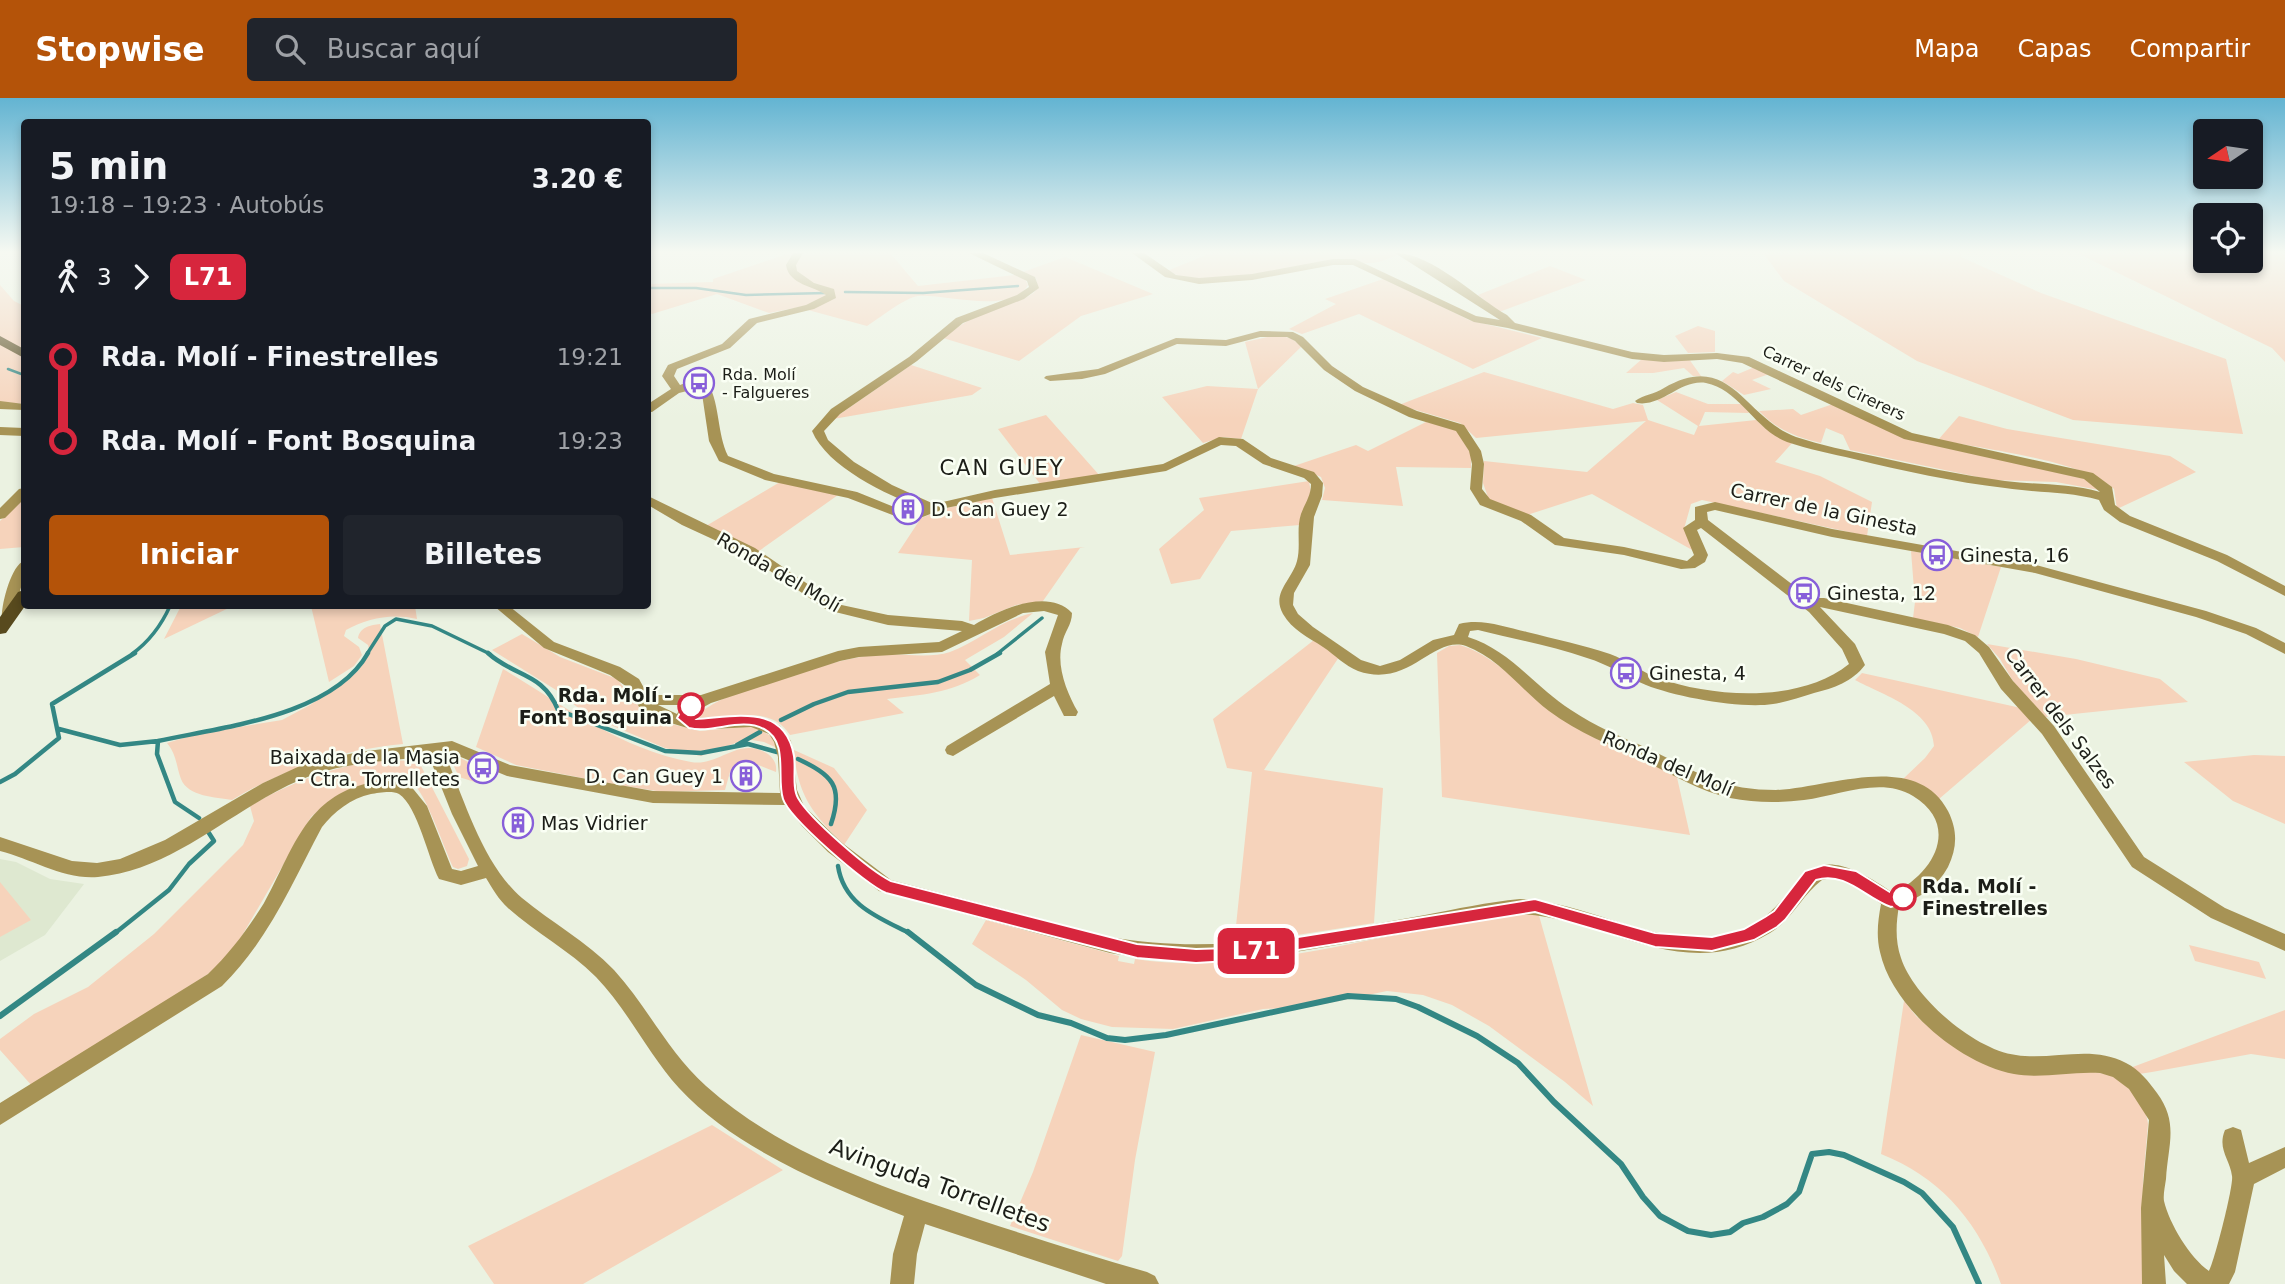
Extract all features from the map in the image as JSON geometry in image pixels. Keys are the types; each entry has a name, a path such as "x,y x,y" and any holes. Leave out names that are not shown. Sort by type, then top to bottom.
{"main road":[{"path":"0,340 21,352"},
{"path":"3,623 21,599"}],"street":[{"path":"676,388 667,376 672,367 726,346 753,321 805,308"},
{"path":"934,508 906,498 855,467 825,444 818,435 820,427 831,415 924,351 957,322 986,308"},
{"name":"Carrer dels Cirerers","path":"1452,308 1472,318 1510,324 1557,340 1645,358 1721,354 1744,359 1903,434 1933,443 1988,452 2088,476 2105,486 2108,490 2105,497"},
{"path":"1487,308 1508,320 1510,324"},
{"path":"651,406 676,388 694,383 706,389 710,401 714,441 720,455 727,461 770,477 852,495 898,514 915,515 995,494 1166,467 1211,443 1240,442 1267,461 1312,477 1318,485 1308,515 1302,567 1286,593 1285,600 1289,612 1298,623 1357,664 1373,670 1399,668 1440,643 1460,639 1464,627 1478,625 1608,659 1650,681 1676,689 1744,699 1772,699 1839,680 1850,674 1857,665 1855,654 1842,636 1805,603 1702,522 1690,528 1701,555 1700,559 1690,565 1672,564 1624,551 1560,542 1526,518 1485,502 1476,489 1478,464 1475,451 1460,428 1413,414 1359,389 1328,368 1299,339 1289,334 1260,334 1221,344 1176,341 1101,372 1050,378"},
{"path":"1641,401 1665,393 1687,380 1712,381 1737,394 1770,429 1789,438 1877,460 1983,481 2065,487 2105,497 2109,507 2125,519 2222,558 2285,592"},
{"path":"0,405 21,407"},
{"path":"0,431 21,432"},
{"path":"0,515 21,495"},
{"name":"Ronda del Molí","path":"651,502 687,522 750,551 832,607 869,618 962,626 976,630"},
{"name":"Carrer de la Ginesta","path":"1702,522 1700,510 1715,506 1832,533 2036,569 2201,614 2251,631 2285,649"},
{"path":"3,623 21,572"},
{"name":"Carrer dels Salzes","path":"1805,603 1819,601 1836,604 1948,630 1970,638 1984,650 2007,685 2048,730 2138,862 2218,913 2285,943"},
{"path":"687,722 684,718 688,709 705,699 838,656 859,652 942,647 1023,610 1051,607 1063,611 1066,620 1054,649 1062,700 1070,712"},
{"path":"505,609 549,645 615,671 633,683 647,706 660,714 687,722 709,724 754,720 771,726 779,735 786,753 790,799 825,838 873,879 886,886 1110,945 1167,954 1218,955 1275,949 1535,905 1655,940 1712,944 1748,935 1771,922 1780,915 1811,875 1824,872 1850,875 1891,901 1886,923 1894,966 1911,993 1958,1038 1994,1060 2009,1063 2082,1061 2105,1065 2123,1074 2142,1090 2160,1119 2153,1201 2154,1284"},
{"name":"Ronda del Molí","path":"1460,639 1492,655 1554,707 1586,728 1713,787 1751,796 1787,796 1877,781 1899,783 1916,790 1937,805 1944,816 1947,852 1937,871 1925,882 1903,897 1891,901"},
{"path":"953,750 1059,686"},
{"path":"638,691 656,700 705,699"},
{"path":"0,844 82,870 112,868 152,854 268,788 305,771 356,757 452,747 507,770 653,797 790,799"},
{"name":"Avinguda Torrelletes","path":"427,751 437,755 454,800 488,870 514,902 596,963 632,1005 683,1077 702,1096 741,1125 794,1157 842,1181 917,1210 1147,1284"},
{"path":"0,1115 215,981 230,968 247,946 321,814 348,797 383,786 404,789 418,806 445,874 463,878 488,870"},
{"path":"2215,1284 2223,1272 2244,1177 2236,1159 2233,1138"},
{"path":"2244,1177 2285,1157"},
{"path":"2153,1201 2176,1254 2190,1272 2209,1284"},
{"path":"902,1284 905,1254 917,1210"}],"shaded area":[{"path":"0,308 21,308 21,404 0,402"},
{"path":"651,308 670,308 652,314"},
{"path":"756,308 793,308 769,313"},
{"path":"807,308 893,308 867,326"},
{"path":"994,308 1106,308 1081,316 1019,361 943,338"},
{"path":"1328,308 1446,308 1469,320 1542,338 1473,369 1359,314 1302,334 1289,329"},
{"path":"1829,308 2084,308 2226,359 2243,434 2073,420 1917,361"},
{"path":"2191,308 2285,308 2285,362 2272,348"},
{"path":"1698,326 1715,331 1715,352 1688,353 1675,336"},
{"path":"1276,335 1290,338 1302,346 1258,389 1245,342"},
{"path":"1642,359 1689,359 1701,376 1693,376 1684,368 1653,373 1626,373"},
{"path":"911,365 982,388 972,395 833,419"},
{"path":"1757,366 1772,373 1752,380 1771,389 1744,395 1722,381 1733,372 1738,374"},
{"path":"1484,372 1613,409 1633,403 1643,405 1648,420 1694,435 1698,426 1657,400 1676,392 1708,404 1742,404 1749,413 1705,412 1699,426 1756,420 1770,432 1793,442 1775,462 1820,476 1872,502 1867,536 1702,500 1691,504 1684,529 1694,551 1592,494 1527,515 1489,500 1483,483 1484,461 1587,472 1646,421 1476,438 1460,423 1399,405"},
{"path":"1207,386 1258,389 1241,439 1223,437 1203,443 1162,397"},
{"path":"1833,404 1899,436 2086,479 2099,490 2056,482 1992,480 1850,450 1843,435 1826,428 1821,443 1812,441 1780,428 1759,411 1793,409 1801,415"},
{"path":"1046,415 1100,476 1041,485 998,429"},
{"path":"1959,416 2007,429 2170,456 2196,472 2117,509 2114,489 2100,479 2080,471 2030,457 1938,440"},
{"path":"1426,422 1455,428 1471,454 1471,468 1396,467 1403,506 1322,500 1325,488 1321,477 1294,466 1356,445 1368,451"},
{"path":"1309,481 1311,493 1300,525 1231,531 1200,579 1171,584 1159,549 1204,510 1199,498"},
{"path":"780,482 838,495 759,551 706,526"},
{"path":"992,498 1010,555 1085,547 1080,548 1043,601 1016,605 969,621 972,560 898,553 921,518 947,508"},
{"path":"21,501 21,547 0,549 0,521"},
{"path":"1911,551 2001,567 1978,637 1960,628 1913,618 1915,602"},
{"path":"179,609 227,609 164,639"},
{"path":"312,609 415,609 417,619 398,616 380,618 346,630 344,636 359,647 362,655 354,666 329,682"},
{"path":"1033,613 1004,637 965,660 980,675 947,689 887,699 904,713 790,735 781,725 760,716 698,716 728,696 813,668 880,654 924,655 950,652 1009,621"},
{"path":"380,624 403,744 314,762 272,779 232,800 196,793 185,785 167,743 197,734 282,720 310,705 358,671 370,653 368,645 358,638 359,634 366,627"},
{"path":"522,634 560,657 617,679 642,710 663,722 700,731 753,726 771,736 777,748 764,742 746,739 701,756 665,748 587,715 556,690 492,650"},
{"path":"1314,640 1339,657 1264,770 1383,788 1374,923 1234,945 1252,772 1227,768 1213,719"},
{"path":"1987,644 2076,659 2160,679 2188,702 2045,717 2016,686 2000,659"},
{"path":"1460,645 1488,658 1573,726 1616,748 1676,773 1690,835 1442,797 1437,653 1449,646"},
{"path":"503,669 570,711 640,747 691,762 711,760 738,749 758,749 772,758 776,772 753,763 741,763 730,772 725,790 663,792 516,765 476,747"},
{"path":"1862,673 2021,708 2032,719 1939,799 1903,779 1934,746 1925,722 1904,705 1855,680"},
{"path":"794,750 834,768 867,810 844,845 808,803 799,779"},
{"path":"451,753 495,776 478,783 459,777 448,754"},
{"path":"2254,755 2285,756 2285,824 2233,801 2184,762"},
{"path":"385,760 416,761 421,766 469,859 467,866 458,869 453,867 416,787 405,781 392,780 362,787 332,802 311,817 236,946 222,965 33,1087 0,1050 0,1039 34,1014 88,987 154,934 243,845 254,821 250,806 315,776 349,766"},
{"path":"0,859 16,862 50,879 84,884 45,935 0,961"},
{"path":"0,882 31,920 0,937"},
{"path":"1538,912 1593,1106 1489,1026 1452,1005 1423,995 1387,991 1310,1007 1263,1009 1173,1029 1112,1027 1081,1019 1062,1010 1026,980 972,944 986,920 1119,956 1118,961 1134,964 1135,959 1185,963 1236,962 1337,947 1438,926"},
{"path":"2189,945 2259,962 2266,979 2195,961"},
{"path":"1904,1001 1916,1016 1948,1043 2110,1075 2135,1095 2144,1108 2148,1124 2143,1181 2142,1284 2001,1284 1982,1241 1956,1205 1922,1176 1881,1154"},
{"path":"2285,1010 2285,1059 2251,1054 2139,1074 2130,1068"},
{"path":"1081,1035 1155,1052 1135,1160 1122,1256 1118,1261 1010,1226 1033,1172"},
{"path":"712,1125 783,1170 583,1284 494,1284 468,1246"}],"waterway":[{"path":"8,369 21,374"},
{"path":"132,654 154,633 168,609"},
{"path":"997,654 1042,618"},
{"path":"367,654 385,626 396,619 432,626 488,653"},
{"path":"0,782 15,774 59,738 52,704 135,653"},
{"path":"158,741 243,724 303,705 352,674 368,653"},
{"path":"488,653 544,688 558,710 665,751 701,753 748,744 777,752"},
{"path":"781,720 848,692 938,682 970,670 1000,653"},
{"path":"59,729 120,745 158,741"},
{"path":"737,745 760,732"},
{"path":"158,741 157,754 175,802 199,818"},
{"path":"798,759 819,771 832,783 836,800 831,824"},
{"path":"114,934 169,890 189,864 214,841 207,830"},
{"path":"838,866 842,880 856,901 876,916 910,933"},
{"path":"0,1016 116,932"},
{"path":"910,933 976,985 1038,1015 1071,1023 1107,1038 1125,1040 1166,1035 1348,996 1396,999 1477,1036 1518,1063 1554,1102 1621,1164 1643,1197 1660,1216 1688,1231 1711,1235 1730,1232 1743,1223 1763,1217 1787,1204 1799,1192 1812,1154 1829,1152 1844,1155 1922,1193 1953,1227 1979,1284"}],"bus line":[{"name":"L71","path":"691,706 685,712 684,718 694,724 754,720 771,726 779,735 786,753 790,799 825,838 873,879 886,886 1137,951 1196,956 1275,949 1535,905 1655,940 1712,944 1730,942 1771,922 1780,915 1811,875 1836,872 1850,875 1891,901 1903,897"}],"place":[{"name":"Rda. Molí - Falgueres","path":"699,383"},
{"name":"D. Can Guey 2","path":"908,509"},
{"name":"Ginesta, 16","path":"1937,555"},
{"name":"Ginesta, 12","path":"1804,593"},
{"name":"Ginesta, 4","path":"1626,673"},
{"name":"Rda. Molí - Font Bosquina","path":"691,706"},
{"name":"Baixada de la Masia - Ctra. Torrelletes","path":"483,768"},
{"name":"D. Can Guey 1","path":"746,776"},
{"name":"Mas Vidrier","path":"518,823"},
{"name":"Rda. Molí - Finestrelles","path":"1903,897"}],"district":[{"name":"CAN GUEY","path":"1002,468"}]}
